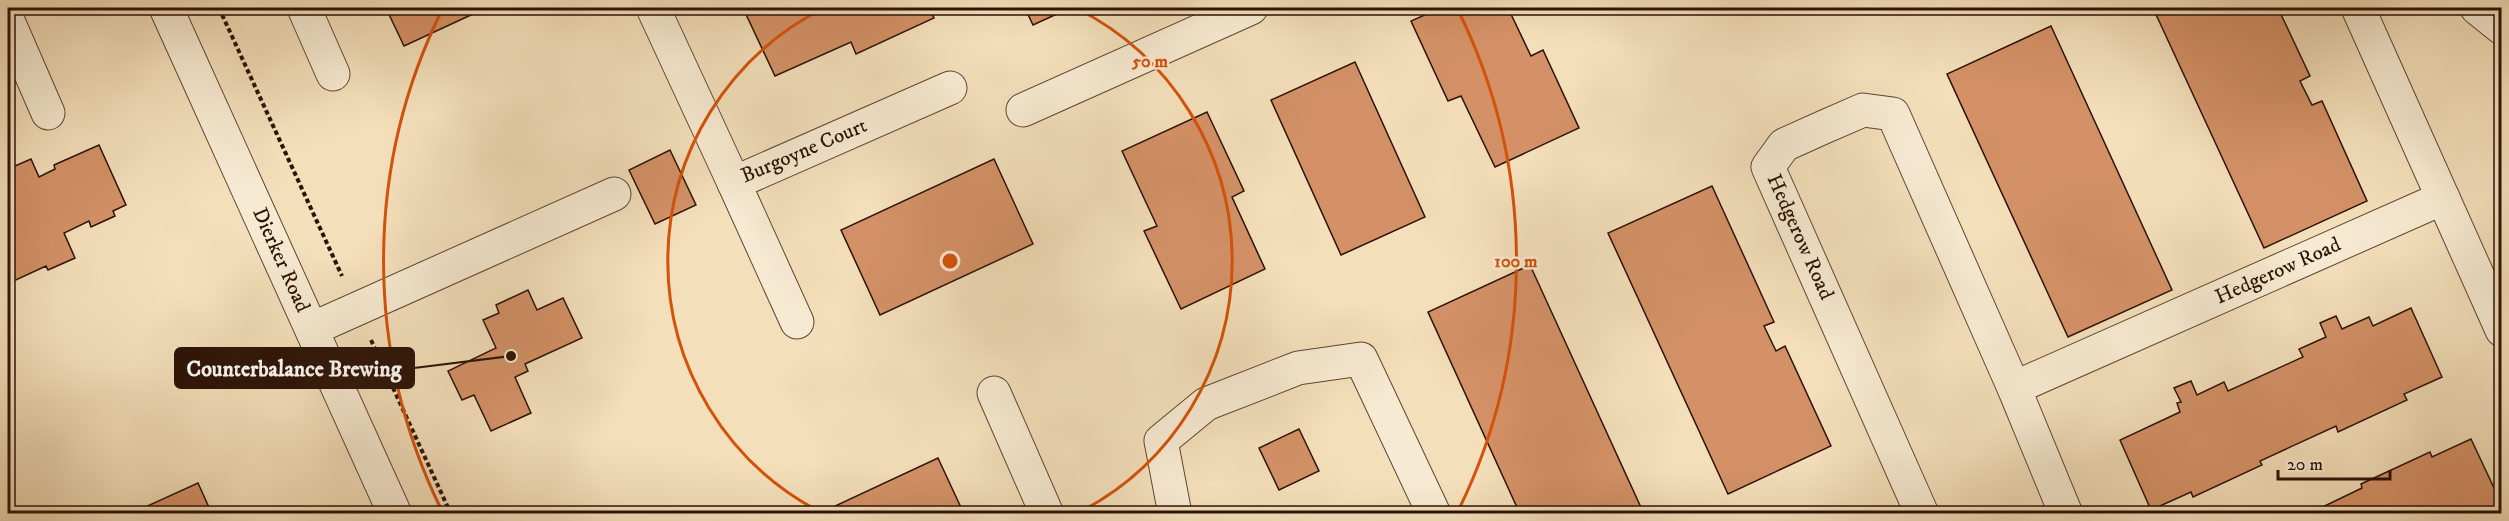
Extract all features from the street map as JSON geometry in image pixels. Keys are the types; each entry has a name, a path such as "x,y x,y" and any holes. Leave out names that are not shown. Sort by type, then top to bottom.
{"street":[{"name":"Dierker Road","path":"166,8 395,513"},
{"path":"304,8 333,74"},
{"name":"Burgoyne Court","path":"653,8 734,183 950,88"},
{"path":"1023,110 1251,8"},
{"path":"2358,8 2502,330"},
{"path":"2477,8 2502,28"},
{"path":"8,21 48,112"},
{"name":"Hedgerow Road","path":"1922,513 1768,166 1784,145 1863,110 1893,114 2014,388 2066,513"},
{"path":"734,183 797,322"},
{"path":"312,329 614,194"},
{"name":"Hedgerow Road","path":"2014,388 2443,198"},
{"path":"1175,513 1161,441 1206,404 1298,368 1361,359 1434,513"},
{"path":"994,393 1047,513"}],"path":[{"path":"219,8 451,513"}],"building":[{"path":"386,8 486,8 404,46"},
{"path":"743,8 929,8 934,18 856,54 851,42 775,76"},
{"path":"1025,8 1070,8 1033,25"},
{"path":"1440,8 1508,8 1531,56 1543,50 1579,128 1495,167 1461,96 1448,101 1411,21"},
{"path":"2153,8 2278,8 2310,76 2300,81 2312,105 2322,101 2367,201 2264,248"},
{"path":"2051,26 2172,290 2068,337 1947,74"},
{"path":"1355,62 1425,217 1341,255 1271,100"},
{"path":"1207,112 1244,191 1232,197 1265,269 1181,309 1144,231 1157,226 1122,151"},
{"path":"99,145 126,205 113,211 115,216 91,227 89,221 64,233 75,258 48,270 46,266 9,283 11,286 8,288 8,169 31,159 39,177 55,169 54,165"},
{"path":"670,150 696,205 655,224 629,170"},
{"path":"994,159 1033,244 880,315 841,230"},
{"path":"1712,186 1774,322 1764,326 1776,351 1785,346 1831,446 1728,494 1608,233"},
{"path":"1530,265 1644,514 1520,514 1428,312"},
{"path":"528,290 537,310 563,298 582,338 525,364 528,371 515,377 531,413 491,431 474,395 462,400 448,371 496,348 483,320 499,313 496,305"},
{"path":"2411,308 2442,377 2404,394 2407,400 2338,432 2336,426 2260,461 2262,465 2193,497 2191,492 2151,510 2120,440 2180,412 2177,403 2181,402 2174,388 2191,381 2197,395 2224,382 2228,391 2303,357 2299,349 2326,337 2320,323 2336,316 2342,329 2369,317 2373,326"},
{"path":"1299,429 1319,471 1279,490 1259,448"},
{"path":"2471,439 2502,505 2502,510 2494,514 2308,514 2362,488 2361,484 2430,452 2432,457"},
{"path":"938,458 964,514 839,514 835,506"},
{"path":"198,483 212,514 130,514"}],"place":[{"name":"Counterbalance Brewing","path":"511,356"}]}
